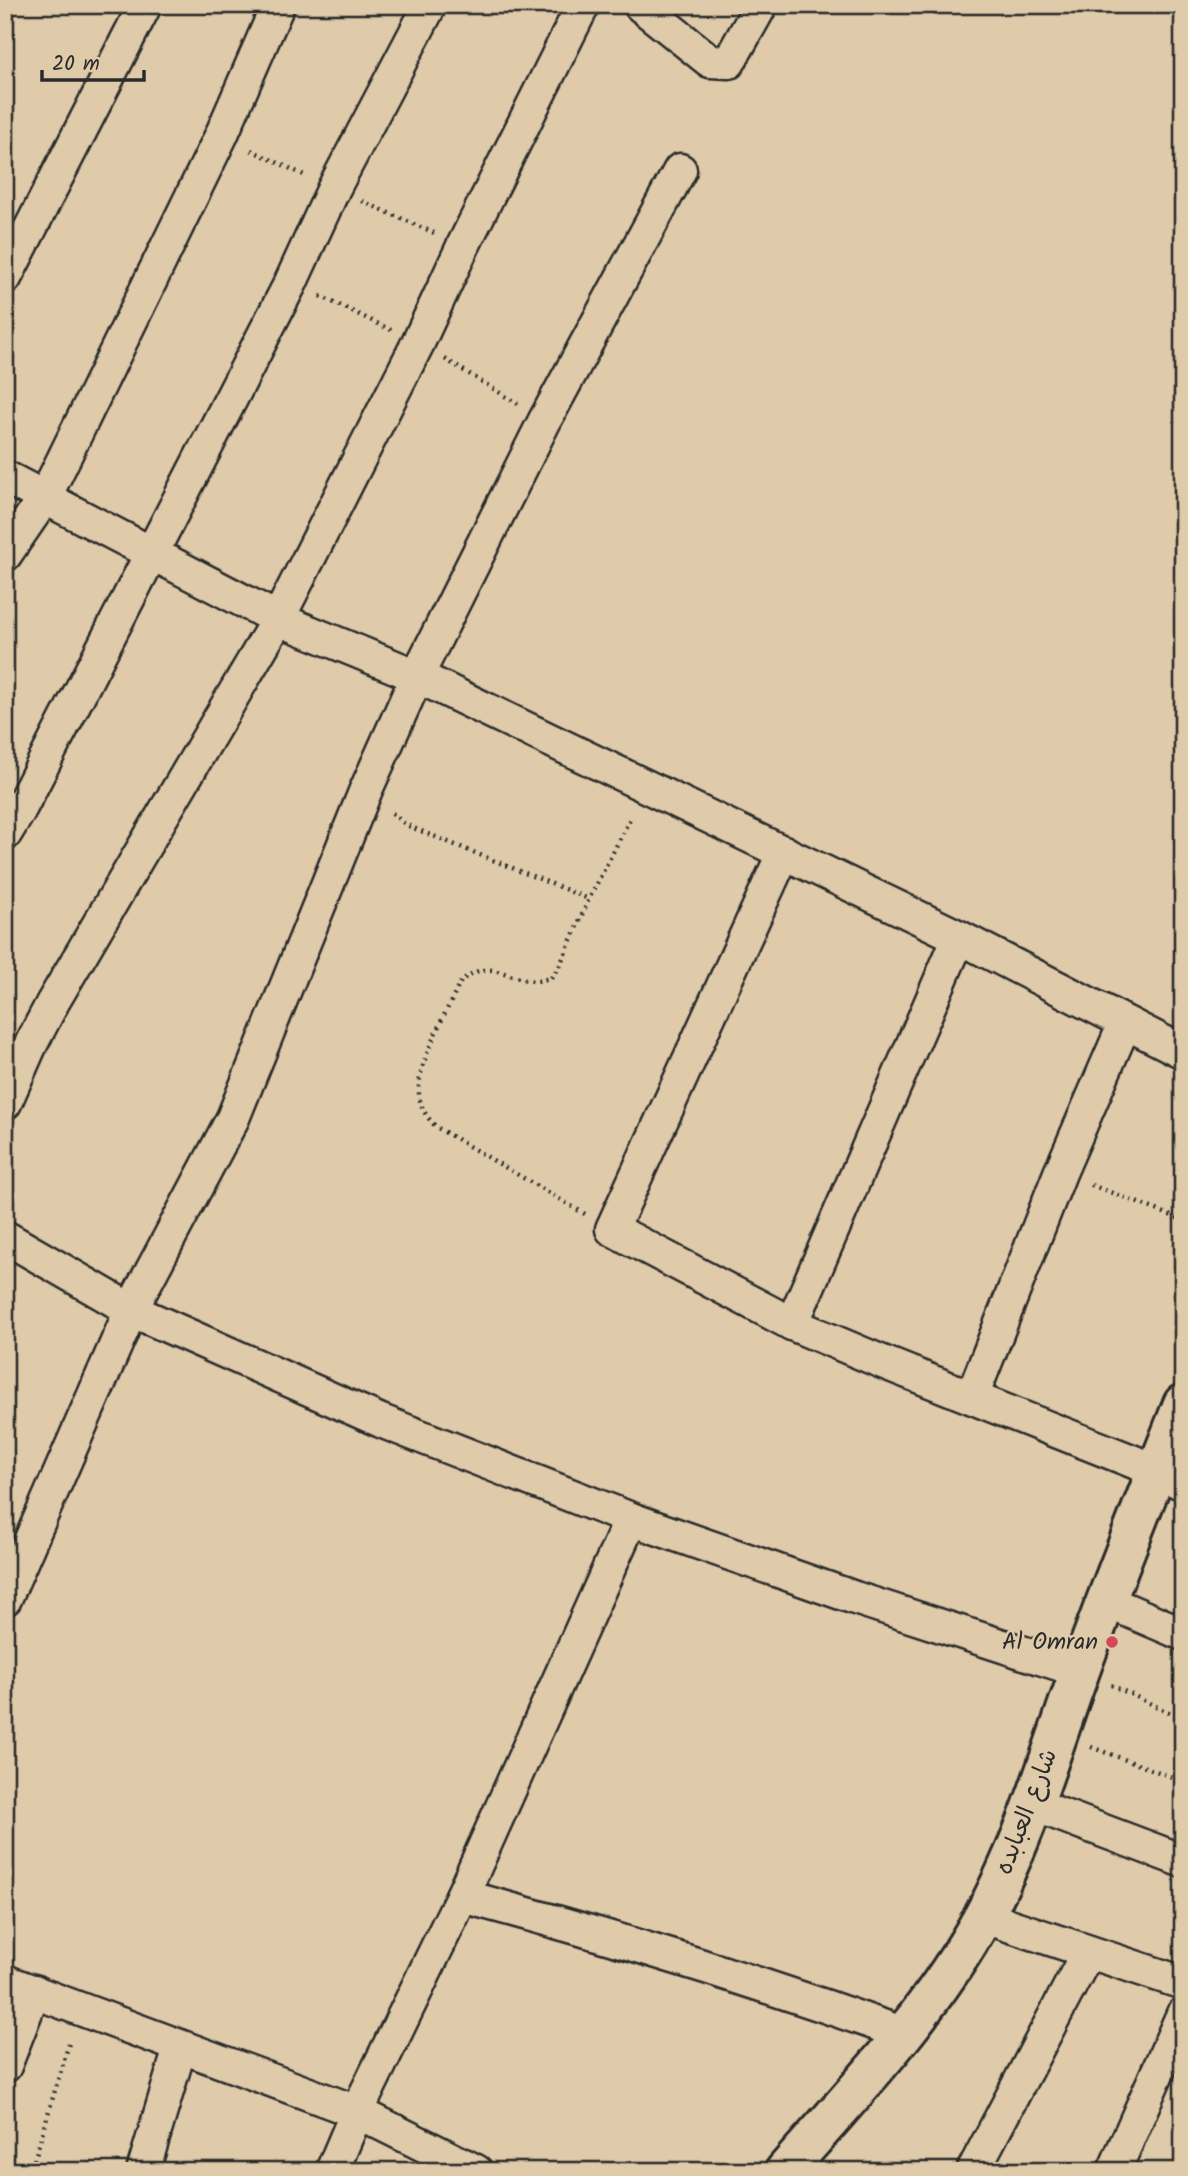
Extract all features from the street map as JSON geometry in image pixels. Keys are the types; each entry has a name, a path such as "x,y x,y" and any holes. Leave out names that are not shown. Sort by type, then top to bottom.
{"street":[{"path":"5,278 145,5"},
{"path":"5,555 45,497 221,136 278,5"},
{"path":"5,834 291,282 334,188 429,5"},
{"path":"5,1103 53,1002 278,619 418,343 463,246 583,5"},
{"path":"640,5 710,61 729,62 761,5"},
{"path":"5,1600 13,1562 131,1310 233,1118 365,792 417,676 545,420 680,170"},
{"path":"5,477 278,619 417,676 959,937 1183,1052"},
{"path":"784,852 612,1229 792,1324 1170,1477"},
{"path":"792,1324 959,937"},
{"path":"972,1397 1060,1173 1125,1023"},
{"path":"5,1237 131,1310 382,1421 631,1519 855,1598 1080,1671"},
{"name":"شارع العبابده","path":"785,2171 905,2034 947,1977 984,1917 1011,1861 1106,1601 1170,1477 1183,1405"},
{"path":"332,2171 357,2112 462,1896 631,1519"},
{"path":"1106,1601 1183,1634"},
{"path":"1032,1804 1183,1861"},
{"path":"462,1896 686,1959 905,2034"},
{"path":"984,1917 1183,1983"},
{"path":"972,2171 1088,1952"},
{"path":"5,2066 20,1986 357,2112 476,2171"},
{"path":"1114,2171 1183,2014"},
{"path":"143,2171 180,2048"}],"path":[{"path":"221,136 463,246"},
{"path":"291,282 418,343 545,420"},
{"path":"612,1229 436,1127 424,1113 418,1093 421,1069 461,981 471,973 492,968 536,981 551,978 560,965 589,899 646,786"},
{"path":"365,792 406,825 589,899"},
{"path":"1060,1173 1183,1220"},
{"path":"1080,1671 1183,1719"},
{"path":"1057,1735 1183,1781"},
{"path":"59,2171 34,2161 79,2007"}],"place":[{"name":"Al Omran","path":"1112,1642"}]}
